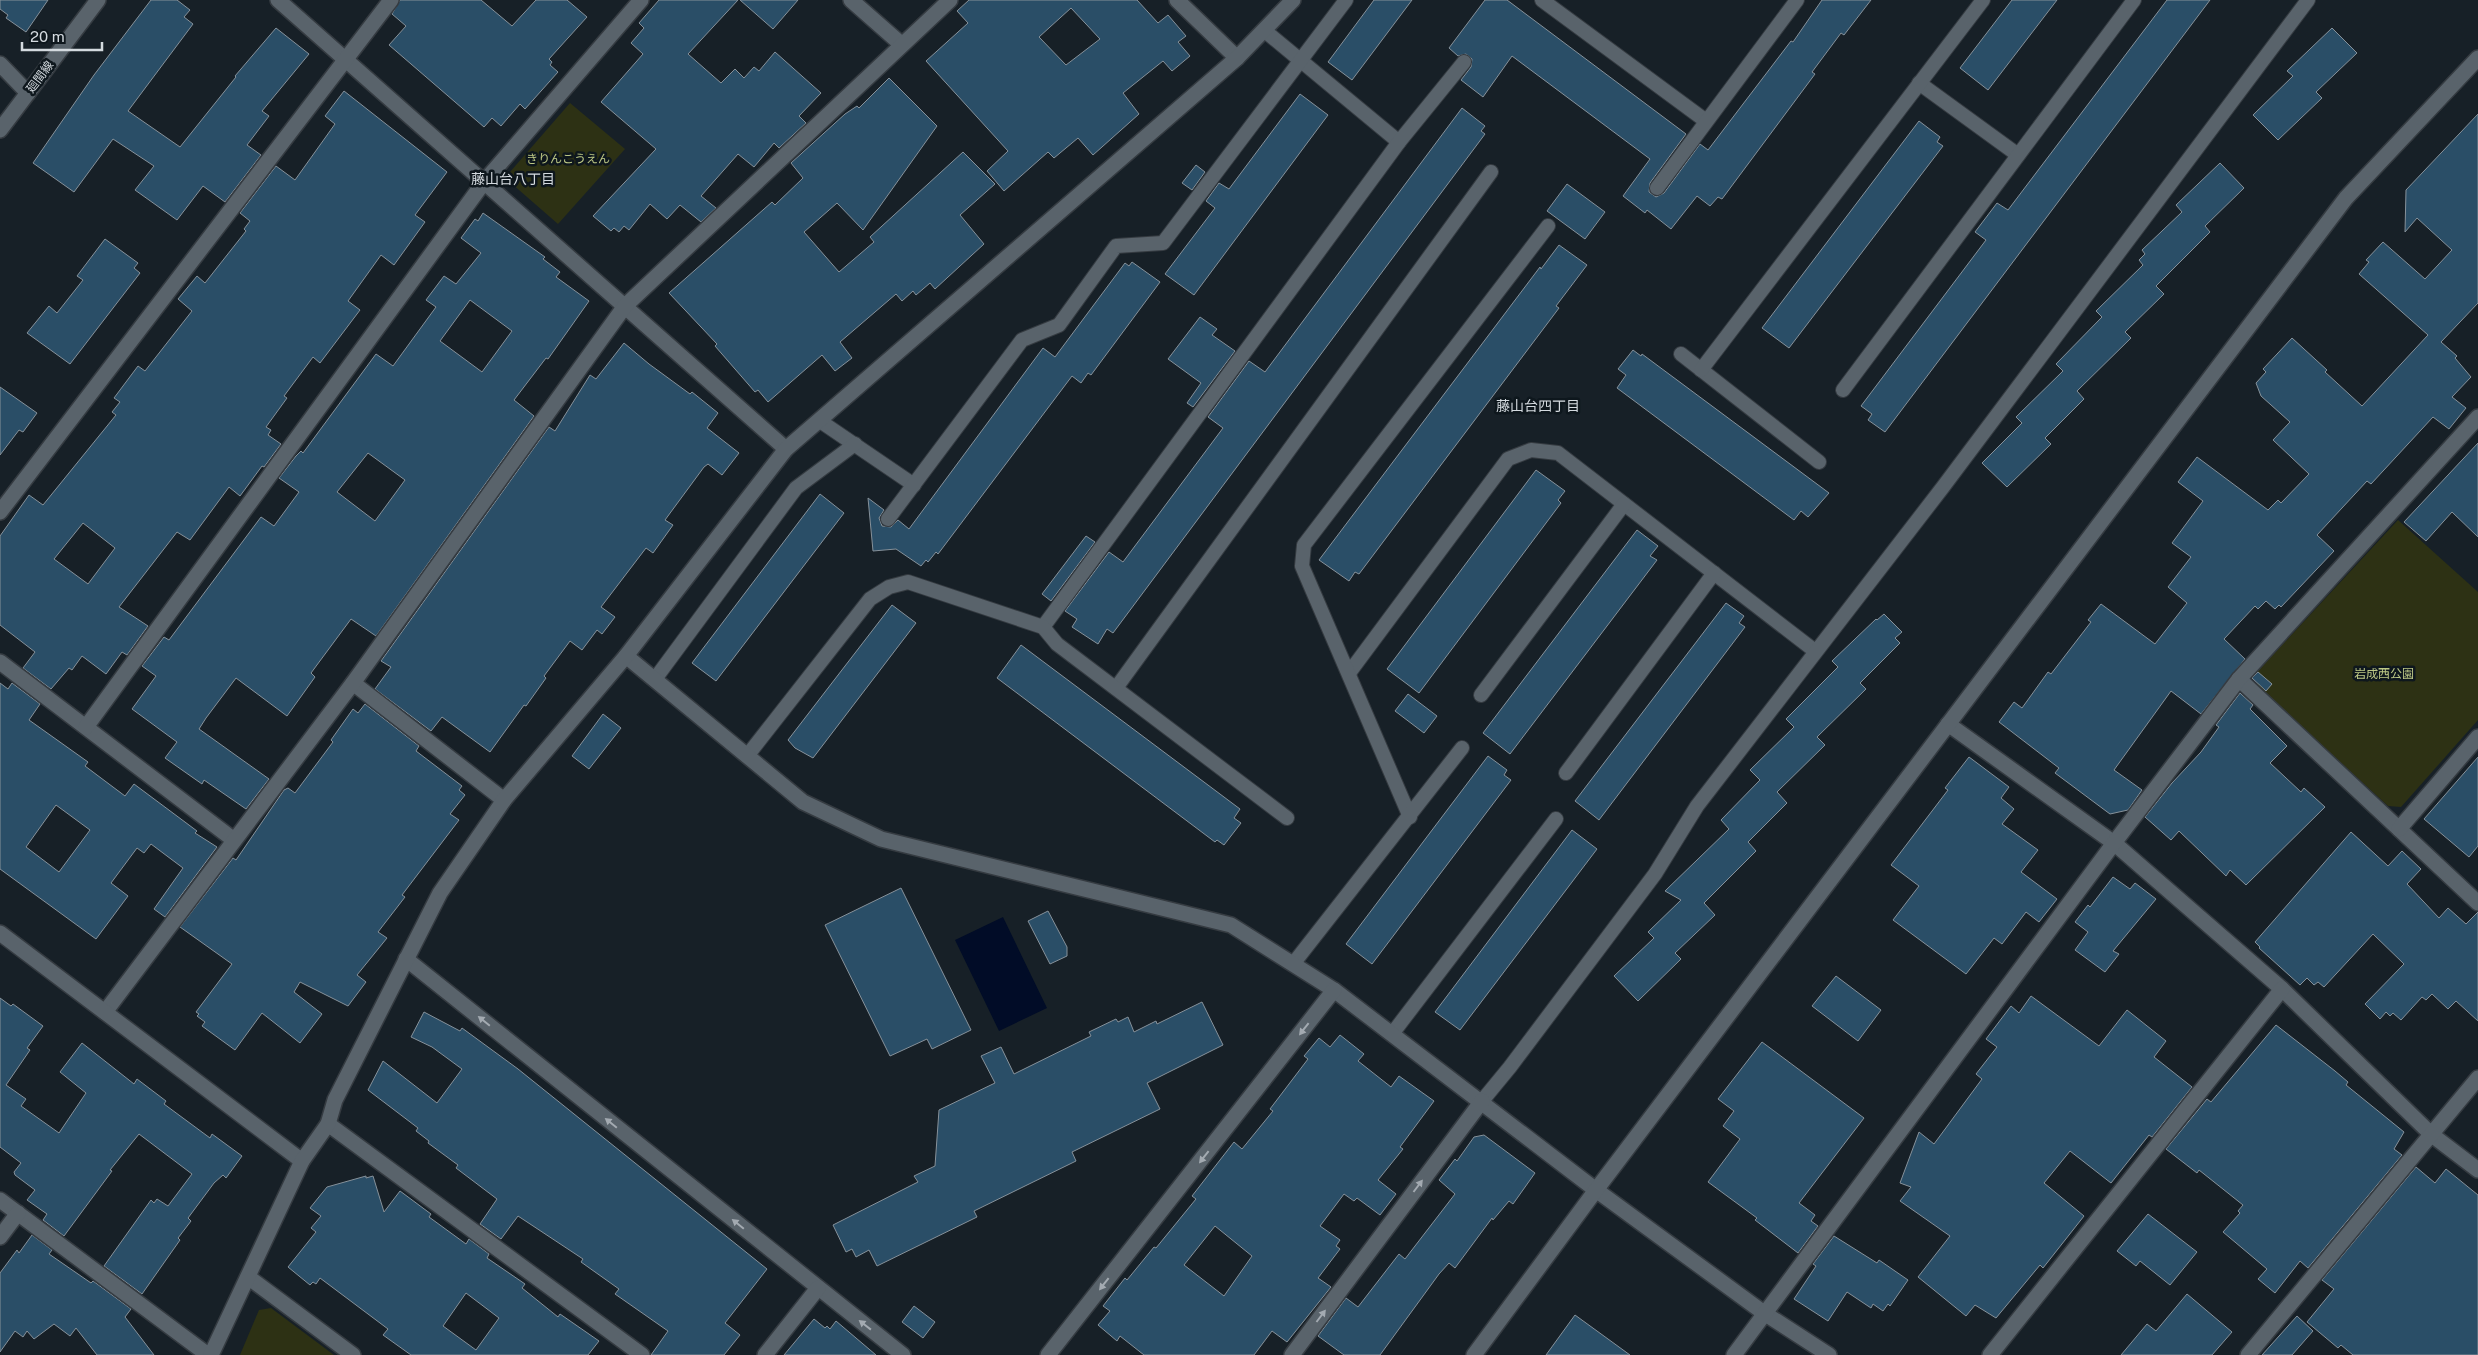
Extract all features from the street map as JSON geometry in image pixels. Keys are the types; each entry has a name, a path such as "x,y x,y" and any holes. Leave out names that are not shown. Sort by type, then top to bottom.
{"street":[{"name":"廻間線","path":"0,130 98,0"},
{"path":"278,0 786,449"},
{"path":"0,512 391,0"},
{"path":"86,727 484,182 641,0"},
{"path":"851,0 901,44"},
{"path":"106,1012 353,684 625,306 901,44 950,0"},
{"path":"1177,0 1237,58"},
{"path":"0,1200 210,1355 302,1161 328,1124 335,1100 440,893 504,800 626,656 786,449 1237,58 1294,0"},
{"path":"1474,1355 1596,1190 2346,198 2478,58"},
{"path":"0,64 28,94"},
{"path":"1734,1355 2114,843 2239,679 2478,418"},
{"path":"626,656 803,802 881,839 1231,925 1334,990 1482,1101 1596,1190 1764,1313 1828,1355"},
{"path":"0,662 234,840"},
{"path":"2239,679 2478,904"},
{"path":"353,684 504,800"},
{"path":"1948,724 2114,843 2282,989 2432,1134 2478,1170"},
{"path":"2399,829 2478,737"},
{"path":"0,933 302,1161"},
{"path":"406,960 904,1355"},
{"path":"1990,1355 2282,989"},
{"path":"1048,1355 1334,990"},
{"path":"2248,1355 2478,1078"},
{"path":"1292,1355 1482,1101"},
{"path":"328,1124 642,1355"},
{"path":"0,1237 18,1214"},
{"path":"248,1277 353,1355"},
{"path":"765,1355 818,1288"}],"lane":[{"path":"888,519 1022,340 1059,324 1116,246 1163,243 1298,60 1346,0"},
{"path":"1542,0 1706,121"},
{"path":"1657,188 1797,0"},
{"path":"1701,370 1983,0"},
{"path":"1844,390 2134,0"},
{"path":"1482,1101 1510,1067 1655,874 1697,806 1948,479 2308,0"},
{"path":"1265,31 1399,142"},
{"path":"1043,627 1399,142 1464,62"},
{"path":"1919,83 2018,155"},
{"path":"1116,688 1491,172"},
{"path":"1410,817 1302,566 1304,545 1548,226"},
{"path":"1681,354 1819,462"},
{"path":"820,421 914,485"},
{"path":"655,679 796,488 855,444"},
{"path":"1348,673 1508,459 1531,450 1558,453 1815,651"},
{"path":"1481,695 1624,504"},
{"path":"1566,772 1714,573"},
{"path":"747,756 870,599 889,587 908,582 1043,627 1058,644 1287,818"},
{"path":"1293,964 1410,817 1462,748"},
{"path":"1392,1034 1556,819"}],"green space":[{"name":"きりんこうえん","path":"570,103 625,149 558,224 511,183 510,172"},
{"name":"岩成西公園","path":"2398,520 2478,592 2478,720 2401,807 2388,806 2257,686 2257,672"},
{"path":"271,1308 334,1355 240,1355 259,1310"}],"water":[{"path":"1003,917 1047,1008 999,1031 955,940"}],"building":[{"path":"0,0 48,0 26,32 6,18 8,15 0,9"},
{"path":"151,0 177,0 190,10 184,17 193,24 128,111 180,147 235,76 276,28 309,54 262,111 269,116 247,145 261,155 225,202 203,186 177,220 135,190 154,166 113,139 74,192 33,163 94,75"},
{"path":"400,0 481,0 512,26 536,0 567,0 587,17 549,59 552,62 550,65 558,72 525,109 520,104 501,126 492,118 484,127 389,45 406,26 392,14"},
{"path":"659,0 738,0 688,54 721,83 735,69 744,78 754,67 759,71 775,52 821,93 799,116 806,123 779,148 774,143 754,167 738,154 701,196 716,208 701,222 680,205 667,219 650,204 629,230 624,226 619,232 614,228 611,231 593,216 656,149 601,102 643,54 631,43 644,28 639,23"},
{"path":"740,0 798,0 773,29"},
{"path":"969,0 1137,0 1158,23 1168,15 1186,36 1178,42 1190,56 1172,71 1163,61 1123,93 1139,114 1093,155 1078,138 1054,158 1048,152 1004,191 987,171 1008,151 926,61 968,23 957,11","holes":["1071,8 1100,39 1066,65 1039,37"]},
{"path":"1374,0 1412,0 1352,80 1328,62"},
{"path":"1485,0 1507,0 1686,134 1650,183 1649,192 1656,197 1664,193 1700,144 1708,150 1791,41 1793,42 1822,0 1871,0 1844,35 1841,33 1812,72 1815,74 1722,199 1718,197 1710,206 1697,196 1671,229 1647,210 1645,213 1623,196 1650,159 1512,56 1483,97 1461,80 1471,67 1472,59 1466,54 1458,56 1449,48"},
{"path":"2012,0 2057,0 1988,90 1960,68"},
{"path":"2167,0 2210,0 1885,432 1868,420 1872,414 1861,406 1986,240 1975,232 1997,203 2008,210"},
{"path":"2332,28 2357,53 2316,92 2322,98 2278,140 2253,115 2293,76 2287,71"},
{"path":"889,78 937,126 863,230 837,203 804,232 839,272 874,242 870,237 963,152 995,184 960,215 984,244 935,289 930,283 916,295 913,291 902,301 896,294 840,342 852,358 835,371 822,355 768,402 758,390 755,392 715,346 717,344 669,293 772,202 775,205 803,178 791,163 845,114 857,106 859,108"},
{"path":"344,91 447,172 415,215 425,222 394,265 381,255 348,301 360,310 320,363 313,357 284,396 287,398 266,427 271,430 268,435 281,444 264,467 262,466 240,496 229,487 190,540 177,532 119,607 148,626 127,655 122,652 106,674 82,656 72,670 69,668 51,689 23,668 35,652 0,625 0,536 29,495 43,505 116,415 112,412 120,402 114,398 138,366 145,371 192,311 178,299 197,276 205,283 246,231 244,229 250,221 240,213 276,166 295,180 335,124 325,116","holes":["83,523 115,548 88,584 54,559"]},
{"path":"1300,94 1328,115 1194,295 1165,274 1215,208 1206,201 1219,183 1229,189"},
{"path":"1462,108 1485,126 1481,131 1485,134 1113,633 1107,629 1098,644 1072,627 1077,619 1065,611 1109,552 1123,562 1223,428 1208,417 1249,361 1265,372"},
{"path":"2478,114 2478,303 2441,342 2457,356 2455,358 2471,377 2452,397 2466,408 2449,429 2433,417 2371,484 2367,481 2317,535 2334,551 2281,607 2279,605 2275,609 2266,601 2258,609 2255,606 2224,639 2245,659 2201,714 2171,691 2114,770 2142,790 2128,810 2110,814 2055,773 2059,768 1999,722 2014,702 2022,708 2048,672 2051,674 2091,622 2088,620 2101,604 2155,644 2187,603 2168,587 2191,557 2172,543 2203,501 2178,482 2197,457 2268,510 2278,500 2281,503 2309,474 2273,440 2290,422 2261,396 2256,383 2266,372 2263,369 2292,338 2362,406 2428,335 2359,274 2369,262 2366,260 2383,242 2425,279 2452,250 2417,218 2405,232 2406,190"},
{"path":"1919,121 1940,137 1937,142 1943,146 1789,348 1762,328"},
{"path":"2220,163 2244,188 2205,226 2210,232 2156,286 2164,294 2125,332 2131,338 2077,391 2084,399 2045,438 2051,444 2007,487 1982,463 2022,423 2016,417 2063,371 2056,364 2102,317 2096,311 2143,265 2139,260 2145,254 2142,250 2182,212 2176,205"},
{"path":"1196,165 1205,172 1192,190 1182,183"},
{"path":"1567,184 1605,212 1585,239 1547,211"},
{"path":"483,213 545,257 543,259 560,272 556,277 589,301 548,359 546,358 514,400 534,416 376,636 351,619 311,673 315,677 287,716 236,678 206,718 199,729 269,779 246,809 204,780 202,784 165,758 177,742 132,709 156,676 142,666 164,637 169,640 261,517 274,526 299,492 279,478 296,456 301,451 303,453 376,354 393,366 436,307 426,300 444,276 456,284 481,253 461,238 475,219 478,221","holes":["470,300 512,331 482,372 440,341","368,453 405,480 375,521 337,492"]},
{"path":"105,239 138,263 134,268 140,273 70,364 27,333 49,306 57,313 83,280 77,276"},
{"path":"1559,245 1587,265 1556,306 1559,308 1359,574 1355,572 1349,581 1319,560 1540,267 1541,269"},
{"path":"1132,262 1160,282 1091,375 1088,373 1081,383 1072,376 938,554 936,552 928,562 926,560 921,566 896,549 873,551 868,498 884,510 879,518 882,526 891,527 898,520 909,529 1043,348 1055,357 1125,263 1129,266"},
{"path":"1200,317 1217,329 1212,335 1235,351 1193,407 1187,403 1201,383 1168,359"},
{"path":"624,343 649,364 690,394 692,392 718,413 707,428 739,453 722,475 708,464 704,467 665,520 673,525 653,553 646,548 601,607 615,617 602,634 597,630 582,650 570,641 544,676 546,678 526,706 524,705 490,752 442,717 431,731 375,689 391,667 381,661 549,427 555,431 590,375 596,379"},
{"path":"1633,350 1641,356 1642,354 1829,493 1808,517 1801,511 1794,520 1617,388 1626,375 1618,369"},
{"path":"0,387 37,413 23,432 19,430 0,455"},
{"path":"2478,443 2478,537 2452,512 2426,541 2404,522"},
{"path":"1536,470 1565,491 1558,500 1561,503 1419,693 1387,669"},
{"path":"820,494 844,513 716,681 692,663"},
{"path":"1637,530 1658,546 1650,556 1657,560 1510,754 1483,733"},
{"path":"1086,536 1095,542 1051,601 1042,594"},
{"path":"1726,603 1744,616 1739,623 1745,627 1599,820 1575,801"},
{"path":"892,605 916,623 813,758 795,748 788,740"},
{"path":"1884,614 1902,632 1895,638 1900,643 1860,683 1866,689 1817,737 1825,745 1777,792 1787,803 1748,842 1756,851 1704,903 1715,915 1675,953 1681,959 1638,1001 1614,976 1654,938 1648,932 1681,900 1665,891 1729,829 1721,820 1760,780 1750,770 1794,727 1786,719 1838,667 1832,661 1876,619"},
{"path":"1021,645 1240,809 1234,818 1241,823 1224,845 1217,840 1215,842 997,678"},
{"path":"2258,672 2272,684 2266,691 2252,678"},
{"path":"0,683 8,689 12,683 40,704 29,720 88,762 85,766 125,796 134,784 197,831 195,833 217,847 165,917 154,909 183,868 151,844 144,853 137,848 111,883 128,896 96,939 0,869","holes":["56,805 90,830 59,872 26,847"]},
{"path":"2240,693 2253,705 2250,709 2287,746 2270,763 2301,792 2304,788 2325,807 2246,885 2230,870 2226,876 2179,831 2171,840 2145,817 2172,783 2201,752 2219,727 2216,725"},
{"path":"1408,694 1437,716 1424,733 1395,711"},
{"path":"365,704 419,746 416,751 462,786 459,790 465,795 450,814 459,820 402,895 405,897 378,932 387,938 357,975 366,982 348,1006 300,982 294,992 322,1014 300,1043 262,1013 235,1050 202,1026 205,1022 197,1016 199,1014 196,1012 232,964 180,927 233,858 236,860 284,790 288,788 295,793 333,742 331,740 353,709 358,713"},
{"path":"603,714 621,728 589,769 572,756"},
{"path":"1488,756 1507,770 1504,775 1511,780 1372,964 1346,944"},
{"path":"1969,757 2009,787 2001,798 2014,809 2002,824 2038,850 2021,872 2057,899 2039,922 2026,912 2002,944 1994,938 1966,974 1893,920 1919,886 1891,865 1948,790 1945,788"},
{"path":"2478,757 2478,846 2469,857 2424,819"},
{"path":"1572,830 1597,849 1460,1030 1435,1012"},
{"path":"2351,832 2388,866 2402,851 2421,869 2407,884 2439,918 2448,908 2466,924 2478,912 2478,1021 2456,1001 2448,1009 2432,994 2426,1000 2422,997 2401,1020 2393,1013 2390,1016 2386,1012 2380,1019 2365,1004 2404,964 2373,934 2324,987 2318,982 2314,985 2307,978 2300,985 2259,948 2255,942"},
{"path":"2113,877 2130,889 2135,883 2156,899 2113,951 2119,954 2105,972 2075,950 2088,932 2075,922 2088,905 2090,907"},
{"path":"901,888 971,1030 932,1049 927,1039 890,1056 825,925"},
{"path":"1048,911 1067,947 1067,956 1050,964 1028,921"},
{"path":"1836,976 1881,1010 1858,1041 1812,1006"},
{"path":"2031,996 2099,1046 2127,1010 2166,1041 2154,1057 2192,1087 2152,1137 2149,1135 2111,1183 2070,1151 2044,1183 2084,1216 2043,1268 2040,1265 1996,1318 1975,1305 1966,1316 1918,1277 1950,1236 1900,1201 1911,1187 1900,1183 1919,1132 1934,1144 1982,1079 1976,1074 1997,1047 1986,1039 2011,1006 2019,1013"},
{"path":"0,998 11,1006 13,1004 43,1026 27,1048 30,1050 6,1085 26,1099 21,1106 59,1133 86,1093 60,1072 82,1043 134,1084 137,1079 166,1101 164,1104 210,1138 212,1134 242,1156 226,1178 223,1175 214,1183 188,1218 191,1221 178,1238 180,1240 142,1294 104,1266 151,1200 154,1203 157,1199 168,1206 192,1174 139,1134 110,1170 112,1171 64,1236 43,1220 47,1214 27,1200 35,1190 15,1175 14,1172 21,1163 0,1147"},
{"path":"1202,1002 1223,1045 1147,1083 1160,1109 1072,1152 1076,1161 974,1211 977,1217 877,1266 869,1250 856,1257 852,1249 846,1252 833,1225 918,1182 914,1176 935,1166 939,1110 995,1083 981,1056 1001,1047 1014,1074 1091,1036 1089,1032 1116,1019 1118,1022 1128,1017 1134,1032 1156,1021 1157,1024"},
{"path":"424,1012 460,1031 462,1028 518,1069 767,1269 725,1323 740,1335 724,1355 651,1355 668,1331 615,1294 619,1289 581,1262 583,1259 518,1216 501,1239 480,1224 497,1199 456,1168 458,1165 428,1143 429,1141 416,1131 418,1128 368,1090 383,1061 437,1103 462,1069 432,1047 411,1037"},
{"path":"2276,1025 2335,1071 2348,1082 2346,1085 2404,1132 2394,1149 2402,1155 2308,1268 2300,1261 2275,1293 2258,1279 2267,1269 2223,1232 2240,1213 2238,1211 2243,1205 2199,1170 2197,1173 2166,1149 2207,1099 2211,1102"},
{"path":"1340,1035 1364,1054 1358,1061 1391,1087 1399,1076 1434,1101 1400,1147 1403,1149 1378,1180 1396,1194 1380,1215 1357,1198 1354,1201 1344,1194 1320,1226 1340,1240 1336,1246 1340,1249 1318,1278 1331,1287 1287,1342 1272,1331 1254,1355 1144,1355 1120,1336 1117,1341 1098,1325 1110,1311 1103,1306 1125,1278 1127,1280 1154,1247 1156,1248 1196,1199 1192,1196 1234,1142 1242,1149 1273,1111 1270,1109 1308,1059 1304,1056 1319,1038 1330,1047","holes":["1215,1226 1252,1256 1224,1296 1184,1265"]},
{"path":"1762,1042 1864,1118 1799,1203 1815,1215 1811,1221 1818,1226 1798,1253 1755,1220 1757,1218 1708,1182 1740,1139 1723,1126 1734,1111 1718,1099"},
{"path":"1484,1135 1535,1173 1513,1204 1509,1201 1493,1220 1492,1218 1455,1268 1449,1263 1439,1274 1380,1355 1344,1355 1318,1336 1346,1298 1358,1307 1399,1254 1405,1259 1455,1194 1439,1180 1455,1159 1457,1161 1474,1137"},
{"path":"2416,1167 2435,1183 2446,1169 2478,1195 2478,1355 2353,1355 2341,1345 2338,1348 2307,1322 2334,1289 2322,1280"},
{"path":"366,1176 366,1178 373,1176 384,1212 400,1191 431,1214 429,1217 466,1244 469,1239 489,1254 487,1258 525,1284 522,1288 558,1317 560,1314 599,1341 588,1355 411,1355 383,1335 388,1329 320,1278 316,1284 313,1282 310,1285 288,1267 316,1232 311,1228 321,1216 310,1208 327,1187","holes":["466,1293 499,1318 476,1350 443,1326"]},
{"path":"2148,1214 2197,1252 2170,1285 2140,1261 2136,1266 2117,1251"},
{"path":"32,1235 52,1250 49,1254 91,1283 93,1281 131,1309 125,1317 154,1355 97,1355 76,1328 70,1336 54,1324 34,1339 27,1331 23,1337 15,1331 0,1352 0,1273 17,1250 19,1253"},
{"path":"1834,1236 1877,1263 1879,1260 1908,1280 1890,1306 1888,1304 1883,1311 1873,1304 1871,1308 1847,1292 1828,1321 1794,1299 1816,1266 1813,1264"},
{"path":"2187,1294 2232,1332 2212,1355 2121,1355 2147,1324 2156,1331"},
{"path":"914,1306 935,1322 923,1338 902,1322"},
{"path":"1575,1315 1630,1355 1546,1355"},
{"path":"2297,1316 2313,1331 2292,1355 2262,1355"},
{"path":"814,1319 825,1328 827,1326 830,1329 836,1321 876,1355 784,1355"}],"district":[{"name":"藤山台八丁目","path":"513,179"},
{"name":"藤山台四丁目","path":"1538,406"}]}
